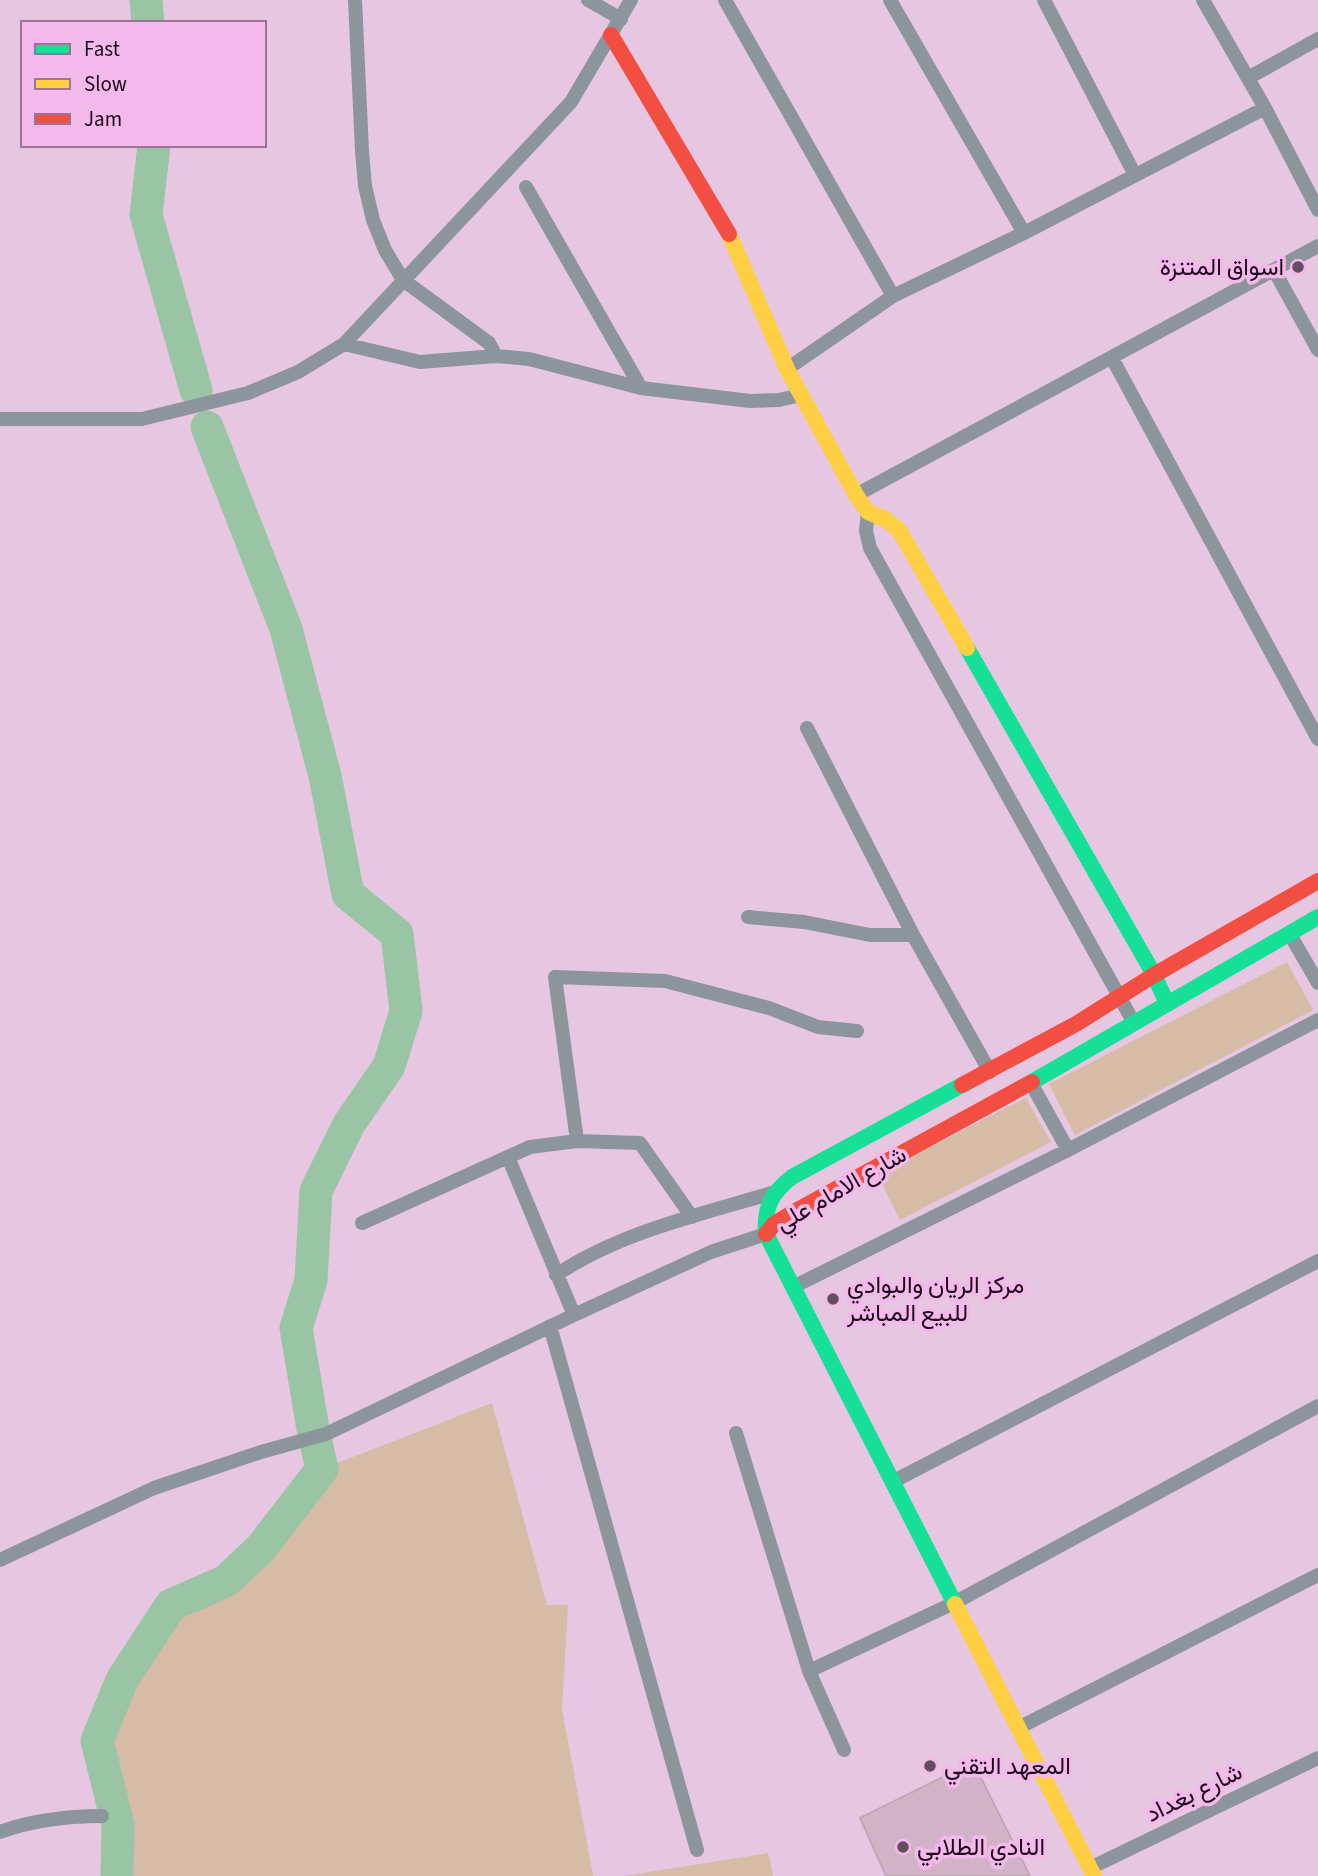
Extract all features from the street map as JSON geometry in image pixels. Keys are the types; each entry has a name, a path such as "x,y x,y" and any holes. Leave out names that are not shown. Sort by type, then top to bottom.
{"street":[{"path":"355,0 365,186 373,220 403,280 489,342 496,356"},
{"path":"588,0 621,19"},
{"path":"0,419 142,419 248,393 298,372 344,344 570,102 631,0"},
{"path":"725,0 893,296"},
{"path":"890,0 1024,233"},
{"path":"1044,0 1135,175"},
{"path":"1203,0 1265,108 1318,210"},
{"path":"611,35 724,223 787,369 856,495 868,512 885,519 899,530 1154,975 1167,1003"},
{"path":"1248,78 1318,39"},
{"path":"787,369 893,296 1024,233 1265,108"},
{"path":"526,187 641,388"},
{"path":"856,495 1318,246"},
{"path":"1274,270 1318,350"},
{"path":"344,344 420,362 496,356 529,359 641,388 757,401 801,395"},
{"path":"1112,358 1318,739"},
{"path":"868,512 866,531 870,548 1134,1023"},
{"path":"807,727 913,935 990,1072"},
{"name":"شارع الامام علي","path":"766,1234 765,1213 772,1194 802,1171 1076,1024 1154,975 1318,881"},
{"path":"748,917 804,922 870,935 913,935"},
{"name":"شارع الامام علي","path":"766,1234 774,1224 792,1213 1031,1083 1318,917"},
{"path":"1289,933 1318,982"},
{"path":"577,1141 555,977 665,981 769,1008 818,1027 857,1031"},
{"path":"793,1287 1068,1150 1318,1020"},
{"path":"1031,1083 1068,1150"},
{"path":"362,1223 530,1147 577,1141 640,1143 692,1217"},
{"path":"508,1157 574,1315"},
{"path":"556,1275 575,1262 616,1242 772,1194"},
{"path":"0,1560 154,1488 261,1452 326,1434 711,1252 766,1234 1092,1872"},
{"path":"892,1482 1318,1261"},
{"path":"550,1326 697,1850"},
{"path":"809,1671 954,1603 1318,1406"},
{"path":"736,1433 809,1671 844,1749"},
{"path":"1018,1728 1318,1575"},
{"name":"شارع بغداد","path":"1092,1872 1318,1758"},
{"path":"0,1832 21,1825 61,1818 102,1816"}],"shaded area":[{"path":"1287,962 1313,1010 1075,1135 1049,1084"},
{"path":"1026,1098 1051,1142 900,1220 877,1174"},
{"path":"492,1403 547,1605 568,1605 562,1709 593,1876 117,1876 118,1825 97,1741 122,1680 171,1605 226,1581 261,1548 322,1469"},
{"path":"768,1853 773,1876 624,1876"}],"building":[{"path":"973,1762 1030,1876 886,1876 860,1818"}],"waterway":[{"path":"146,0 148,21"},
{"path":"154,147 146,215 196,390"},
{"path":"207,427 286,629 325,776 348,894 397,934 406,1011 389,1066 349,1124 316,1191 311,1280 296,1328 313,1429"},
{"path":"117,1876 118,1825 97,1741 122,1680 171,1605 226,1581 261,1548 322,1469 316,1442"}],"traffic: fast":[{"path":"967,648 1152,971 1167,1003"},
{"path":"1032,1082 1318,917"},
{"path":"955,1604 766,1234 766,1216 774,1195 792,1177 962,1085"}],"traffic: slow":[{"path":"729,234 787,369 856,495 868,512 885,519 899,530 967,648"},
{"path":"955,1604 1094,1876"}],"traffic: jam":[{"path":"611,35 729,234"},
{"path":"962,1085 1076,1024 1154,975 1318,881"},
{"path":"766,1234 774,1224 792,1213 1032,1082"}],"place":[{"name":"اسواق المتنزة","path":"1298,267"},
{"name":"مركز الريان والبوادي للبيع المباشر","path":"833,1299"},
{"name":"المعهد التقني","path":"930,1766"},
{"name":"النادي الطلابي","path":"903,1847"}]}
